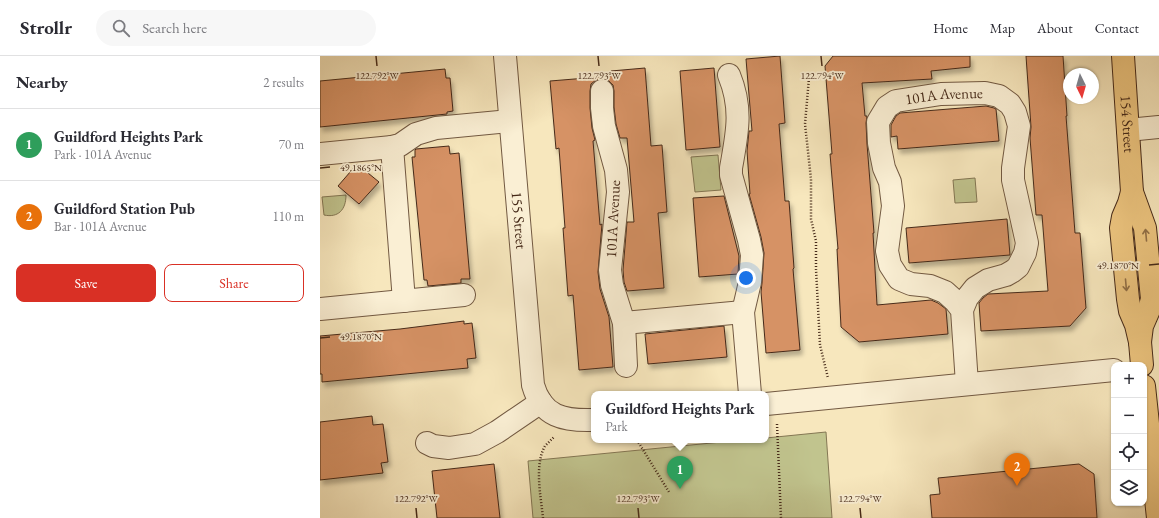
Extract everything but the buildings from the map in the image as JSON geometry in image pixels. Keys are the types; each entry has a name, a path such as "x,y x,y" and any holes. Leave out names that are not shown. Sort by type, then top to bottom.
{"main road":[{"name":"154 Street","path":"1123,56 1132,192 1145,228 1155,282 1150,310 1142,326 1140,342"},
{"name":"154 Street","path":"1132,192 1123,217 1121,228 1128,299 1130,311 1136,325 1140,342 1142,362"},
{"path":"1145,398 1158,518"}],"street":[{"name":"155 Street","path":"505,56 537,394"},
{"path":"729,76 734,86 737,98 738,115 738,128 731,175 752,254 750,282 743,312 750,391"},
{"name":"101A Avenue","path":"602,91 604,126 616,170 618,192 610,270 612,285 624,323 626,366"},
{"name":"101A Avenue","path":"985,93 999,96 1010,104 1015,112 1018,126 1013,180 1026,243 1025,253 1018,267 1013,271 1006,275 988,280 975,288 967,298 962,310 945,292 930,286 911,284 899,279 890,264 887,251 893,206 890,182 884,168 879,143 878,122 887,107 896,101 941,94 985,93"},
{"path":"320,154 392,147 400,145 420,133 436,128 510,121"},
{"path":"1128,130 1159,127"},
{"path":"392,147 404,300"},
{"path":"320,309 464,295"},
{"path":"962,310 967,384"},
{"path":"624,323 743,312"},
{"path":"769,404 1111,370"},
{"path":"428,443 433,446 449,448 475,444 497,432 537,394 555,415 561,418 571,420 591,420"}],"path":[{"path":"809,78 805,124 810,179 811,219 816,242 820,345 828,378"},
{"path":"777,424 781,518"},
{"path":"543,518 539,472 541,456 546,445 554,436"},
{"path":"639,443 669,492"}],"green space":[{"path":"718,155 721,190 695,192 691,157"},
{"path":"975,178 977,202 955,203 953,180"},
{"path":"346,195 345,205 340,212 329,216 324,215 322,197"},
{"path":"826,432 832,518 533,518 528,461 711,443 769,443 769,438"}],"place":[{"name":"Guildford Station Pub","path":"1017,486"},
{"name":"Guildford Heights Park","path":"680,489"}]}
